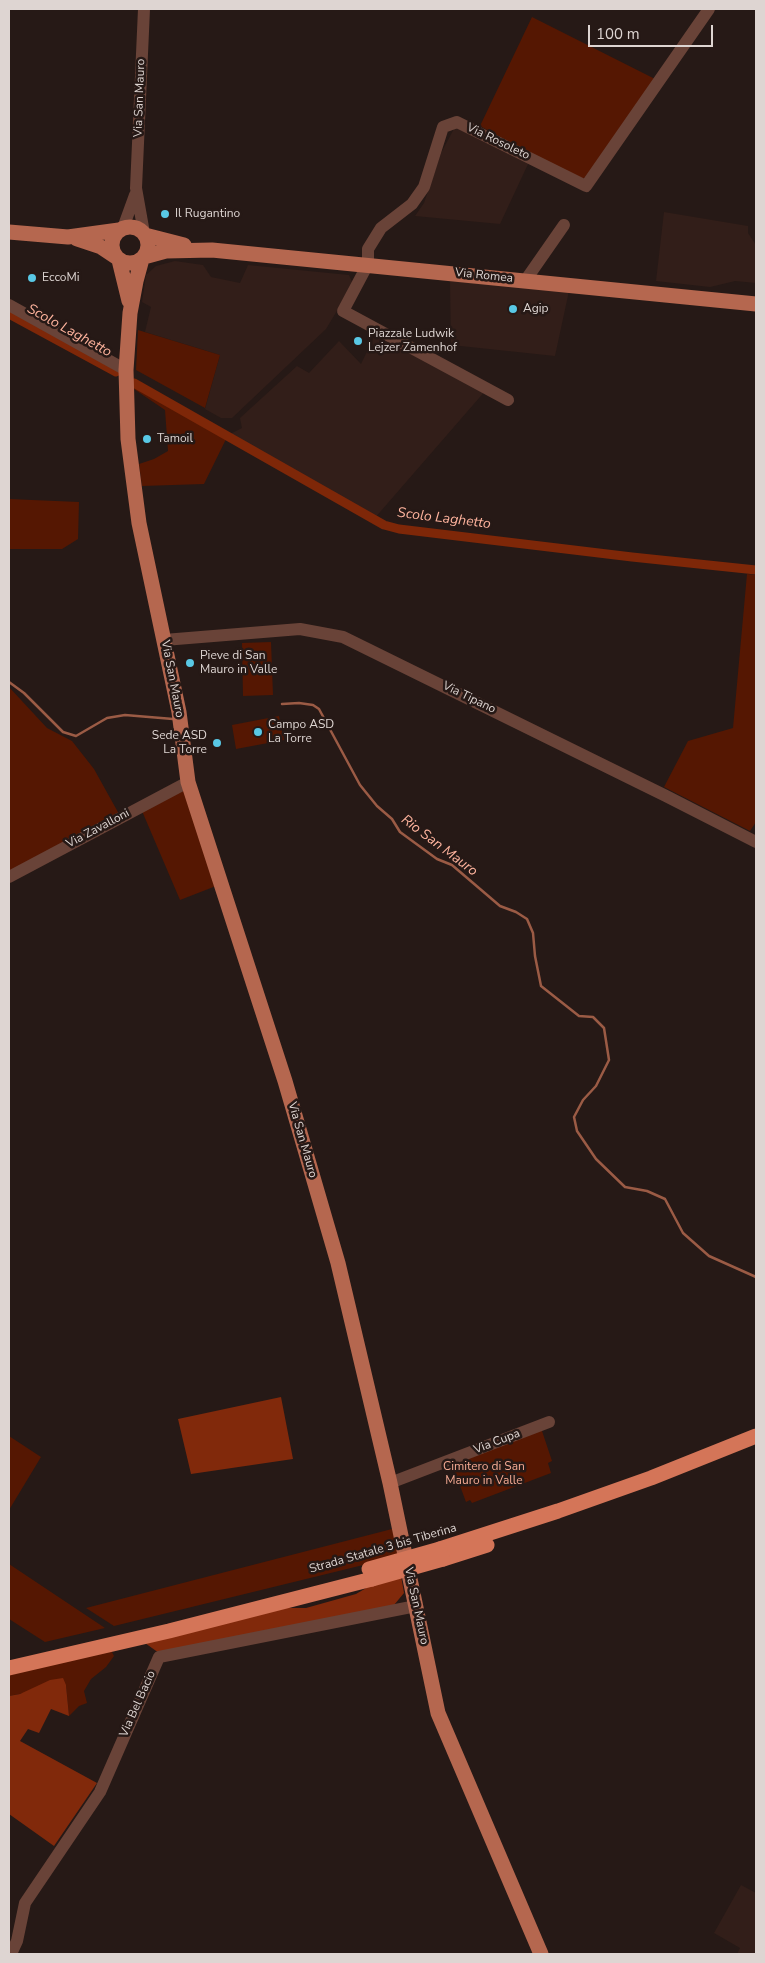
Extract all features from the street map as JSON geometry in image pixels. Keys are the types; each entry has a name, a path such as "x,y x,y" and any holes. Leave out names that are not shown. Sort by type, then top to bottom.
{"highway":[{"name":"Strada Statale 3 bis Tiberina","path":"441,1554 651,1478 756,1436"},
{"name":"Strada Statale 3 bis Tiberina","path":"13,1662 168,1626 370,1574 562,1520 654,1488 756,1447"}],"main road":[{"path":"9,232 68,237 90,242 123,262 133,263 143,258 148,246 145,234 134,227 68,237"},
{"path":"117,258 112,246 112,240 121,229"},
{"name":"Via Romea","path":"145,234 165,241 212,250 756,304"},
{"name":"Via Romea","path":"143,258 166,251 212,250"},
{"name":"Via San Mauro","path":"117,258 126,284 130,313"},
{"name":"Via San Mauro","path":"143,258 136,281 130,313 126,370 128,439 139,523 179,712 188,782 285,1081 338,1263 390,1484 438,1713 541,1954"}],"street":[{"name":"Via San Mauro","path":"121,229 133,204 136,188 144,9"},
{"name":"Via Rosoleto","path":"508,400 343,311 368,264 368,249 381,228 412,204 424,187 443,128 458,122 586,186 709,9"},
{"name":"Via San Mauro","path":"136,188 145,234"},
{"path":"525,280 564,225"},
{"path":"9,305 126,370"},
{"name":"Via Tipano","path":"164,640 300,629 343,637 756,842"},
{"name":"Via Zavalloni","path":"9,877 188,782"},
{"name":"Via Cupa","path":"390,1484 549,1422"},
{"name":"Via Bel Bacio","path":"11,1954 17,1941 24,1904 100,1792 159,1656 416,1606"}],"shaded area":[{"path":"456,125 529,162 500,224 415,216 424,203 441,153"},
{"path":"664,212 748,226 748,233 756,245 756,283 735,281 710,287 656,281"},
{"path":"175,261 203,265 211,277 240,283 248,265 349,275 353,284 326,329 232,418 221,418 205,409 220,355 145,332 151,307 142,302 146,275 156,266"},
{"path":"450,281 569,291 555,356 451,345"},
{"path":"376,333 486,390 374,519 228,435 242,428 240,418 297,366 309,373 339,341 361,364"},
{"path":"281,1397 293,1459 191,1474 178,1419"},
{"path":"401,1576 404,1593 394,1605 159,1653 145,1643 286,1608 306,1608 356,1594 373,1584"},
{"path":"63,1678 66,1685 69,1716 51,1709 39,1733 28,1729 20,1741 97,1783 54,1846 9,1814 9,1696 20,1694 50,1680"},
{"path":"741,1885 756,1893 756,1954 737,1954 740,1948 714,1933"}],"green space":[{"path":"532,17 655,79 589,177 578,179 480,126"},
{"path":"138,330 220,355 205,408 136,370"},
{"path":"134,378 228,435 204,484 142,486 139,464 154,459 168,451 165,410 134,389"},
{"path":"9,499 79,502 78,539 62,549 9,549"},
{"path":"747,574 756,575 756,822 750,831 664,787 688,741 733,728"},
{"path":"271,642 273,695 243,696 242,643"},
{"path":"9,687 47,728 72,741 94,769 119,814 9,872"},
{"name":"Campo ASD La Torre","path":"279,716 284,740 236,749 232,725"},
{"path":"187,788 216,886 180,900 142,811"},
{"name":"Cimitero di San Mauro in Valle","path":"541,1428 552,1461 548,1463 551,1473 472,1503 470,1500 466,1502 452,1464"},
{"path":"9,1436 41,1457 9,1510"},
{"path":"392,1529 400,1556 114,1626 86,1608"},
{"path":"9,1564 105,1628 45,1642 9,1619"},
{"path":"111,1650 114,1656 106,1667 91,1679 84,1691 87,1703 79,1706 69,1716 66,1685 9,1696 9,1673"}],"waterway":[{"name":"Scolo Laghetto","path":"9,314 116,372"},
{"name":"Scolo Laghetto","path":"134,383 384,525 399,529 756,570"},
{"name":"Rio San Mauro","path":"9,682 24,693 63,732 76,736 107,718 125,715 173,719"},
{"name":"Rio San Mauro","path":"282,704 299,703 313,705 319,709 360,785 377,806 392,819 400,832 437,859 452,865 500,906 516,912 527,919 533,933 541,986 579,1016 593,1017 604,1028 609,1060 596,1086 583,1100 574,1117 577,1131 596,1159 625,1187 647,1191 665,1199 683,1233 709,1256 756,1277"}],"place":[{"name":"Il Rugantino","path":"165,214"},
{"name":"EccoMi","path":"32,278"},
{"name":"Agip","path":"513,309"},
{"name":"Piazzale Ludwik Lejzer Zamenhof","path":"358,341"},
{"name":"Tamoil","path":"147,439"},
{"name":"Pieve di San Mauro in Valle","path":"190,663"},
{"name":"Campo ASD La Torre","path":"258,732"},
{"name":"Sede ASD La Torre","path":"217,743"}]}
